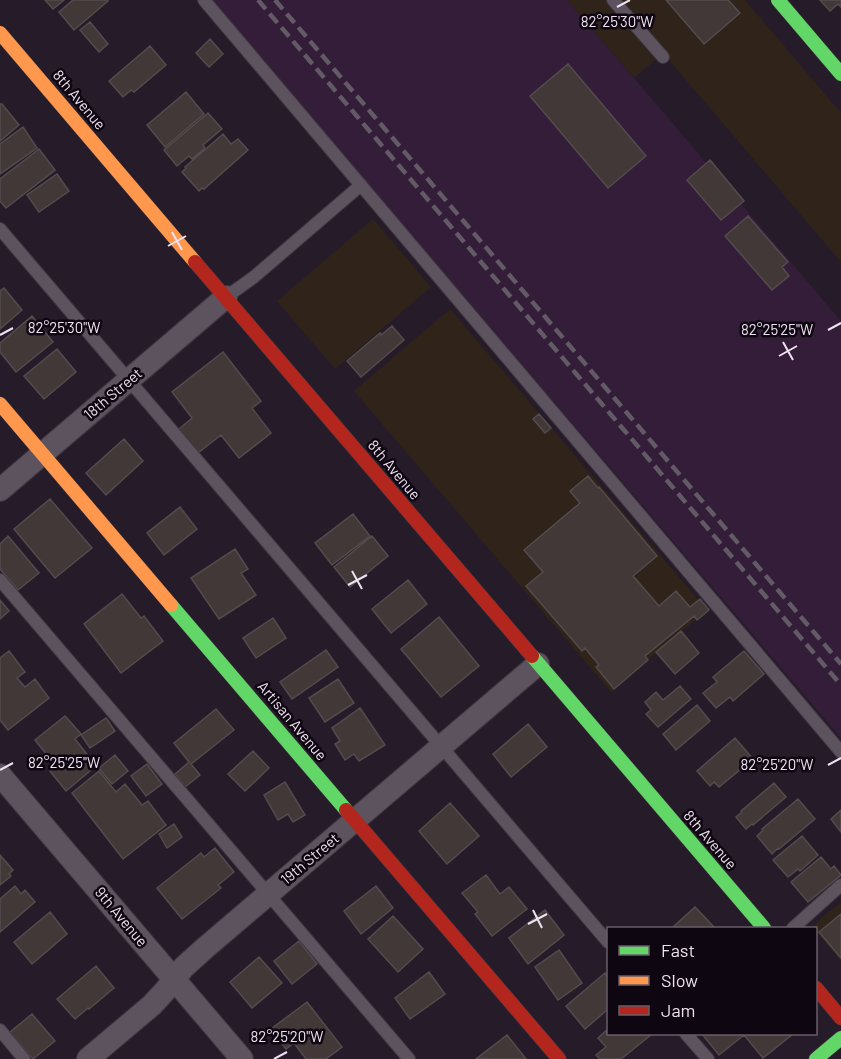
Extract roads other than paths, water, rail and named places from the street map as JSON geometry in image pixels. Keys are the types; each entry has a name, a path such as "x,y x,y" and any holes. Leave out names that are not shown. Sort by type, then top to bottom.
{"main road":[{"path":"778,0 841,74"},
{"name":"8th Avenue","path":"0,33 763,927"},
{"name":"Artisan Avenue","path":"0,404 559,1059"},
{"path":"817,989 841,1018"},
{"path":"816,1059 841,1038"}],"street":[{"name":"18th Street","path":"0,489 226,297"},
{"name":"19th Street","path":"88,1059 152,1005 196,955 538,664"},
{"name":"9th Avenue","path":"0,775 242,1059"}],"lane":[{"path":"204,0 841,752"},
{"path":"613,0 663,57"},
{"path":"226,297 254,277 361,185"},
{"path":"0,229 607,940"},
{"path":"0,580 409,1059"},
{"path":"795,927 841,885"},
{"path":"0,1030 24,1059"},
{"path":"687,1035 708,1059"}],"railway":[{"path":"258,0 841,685"},
{"path":"275,0 841,664"}]}
